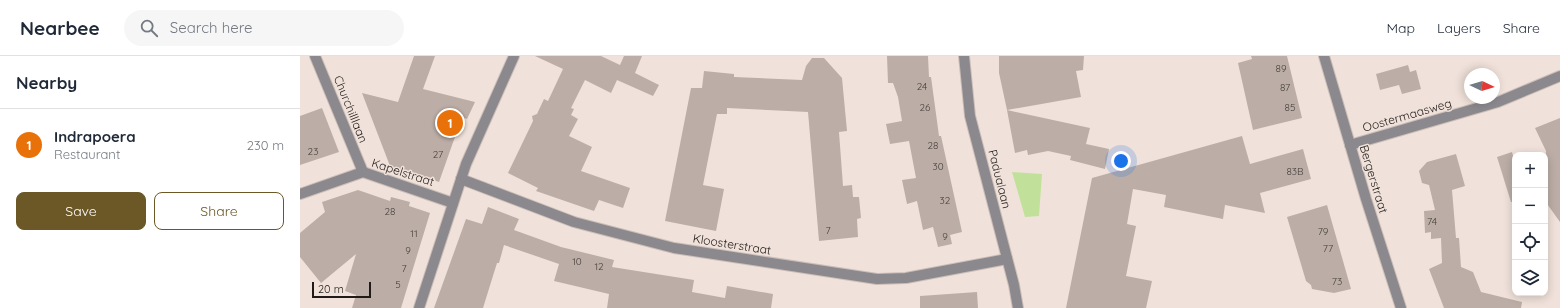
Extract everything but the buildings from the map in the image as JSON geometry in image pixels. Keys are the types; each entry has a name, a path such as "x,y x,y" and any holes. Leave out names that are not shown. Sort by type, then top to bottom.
{"street":[{"name":"Churchilllaan","path":"315,56 363,172"},
{"path":"419,308 461,180 514,56"},
{"name":"Padualaan","path":"964,56 970,116 1014,286 1018,308"},
{"name":"Bergerstraat","path":"1324,56 1401,308"},
{"name":"Oostermaasweg","path":"1350,145 1498,102 1560,76"},
{"name":"Kapelstraat","path":"300,194 363,172 453,203"},
{"name":"Kloosterstraat","path":"461,180 574,222 674,248 877,279 906,278 1007,259"}],"green space":[{"path":"1012,172 1042,174 1039,216 1025,217"}],"place":[{"name":"Indrapoera","path":"450,123"}]}
